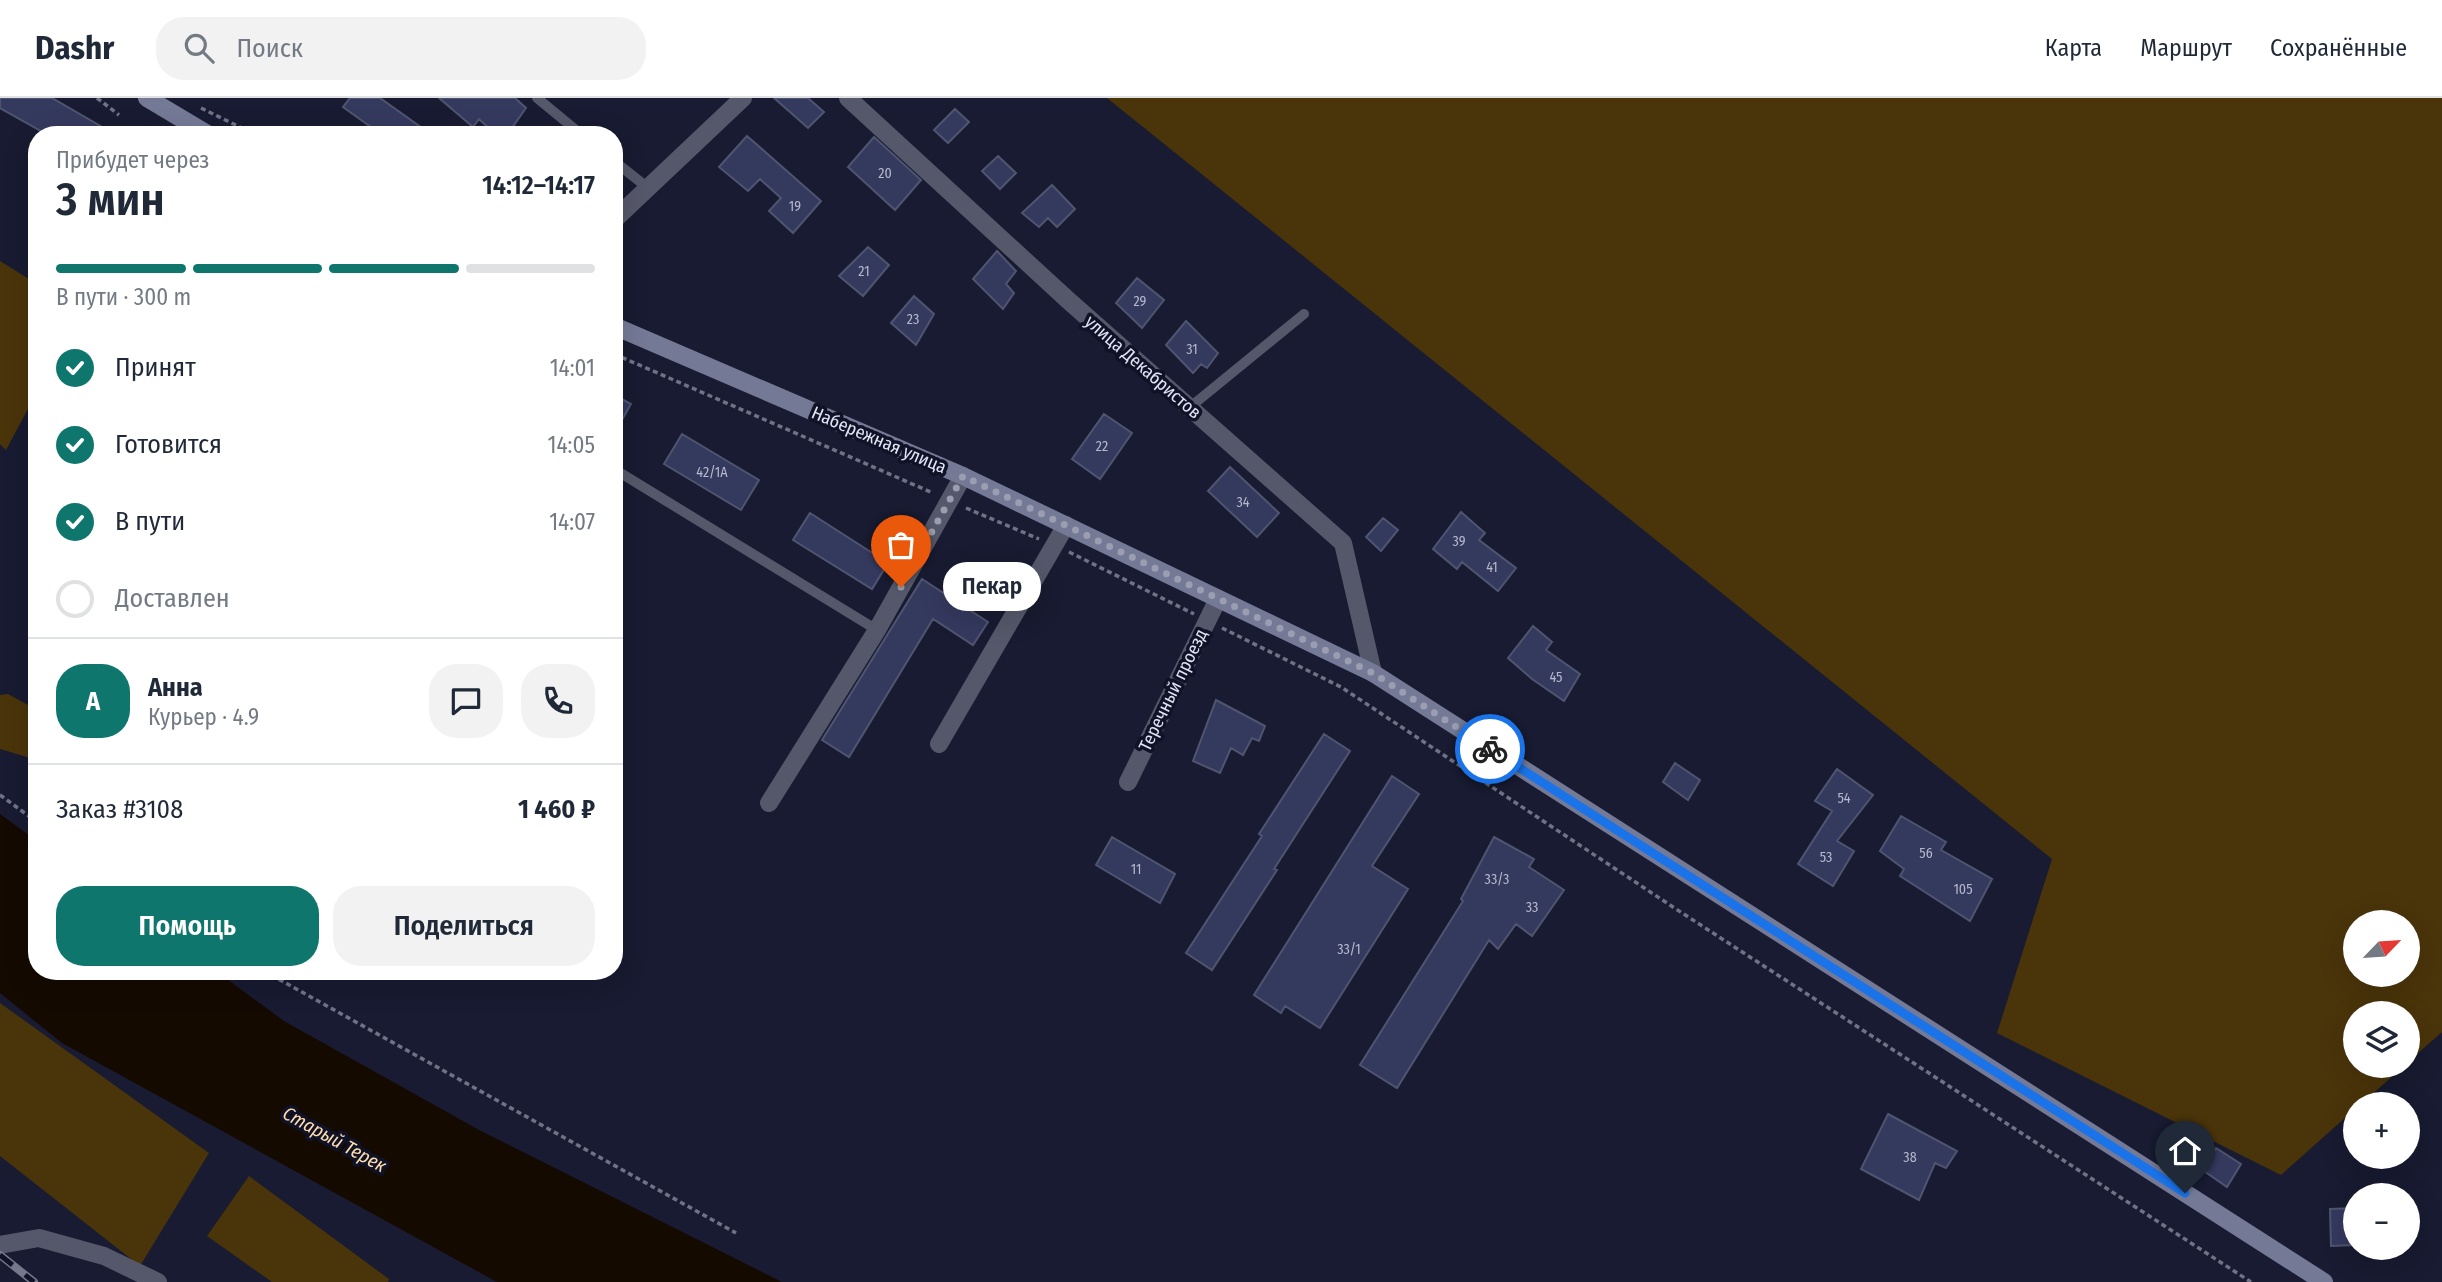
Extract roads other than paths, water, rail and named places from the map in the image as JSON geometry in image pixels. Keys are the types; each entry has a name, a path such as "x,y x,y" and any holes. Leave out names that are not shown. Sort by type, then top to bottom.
{"main road":[{"path":"147,98 182,126"},
{"name":"Набережная улица","path":"623,330 963,476 1373,673 2324,1282"}],"street":[{"path":"623,212 743,98"},
{"name":"улица Декабристов","path":"848,98 1069,301 1343,543 1373,673"},
{"path":"769,803 877,630 963,476"},
{"path":"939,744 1066,525"},
{"name":"Теречный проезд","path":"1128,782 1218,599"},
{"path":"0,1245 39,1238 104,1256 158,1282"}],"lane":[{"path":"136,98 181,126"},
{"path":"537,98 571,126"},
{"path":"623,168 648,188"},
{"path":"1189,408 1304,314"},
{"path":"623,475 877,630"}],"water":[{"name":"Старый Терек","path":"0,814 28,834 28,980 228,980 284,1021 479,1130 782,1282 497,1282 62,1043 0,993"}],"railway":[{"path":"0,1255 34,1282"}],"place":[{"name":"Пекар","path":"901,587"}]}
